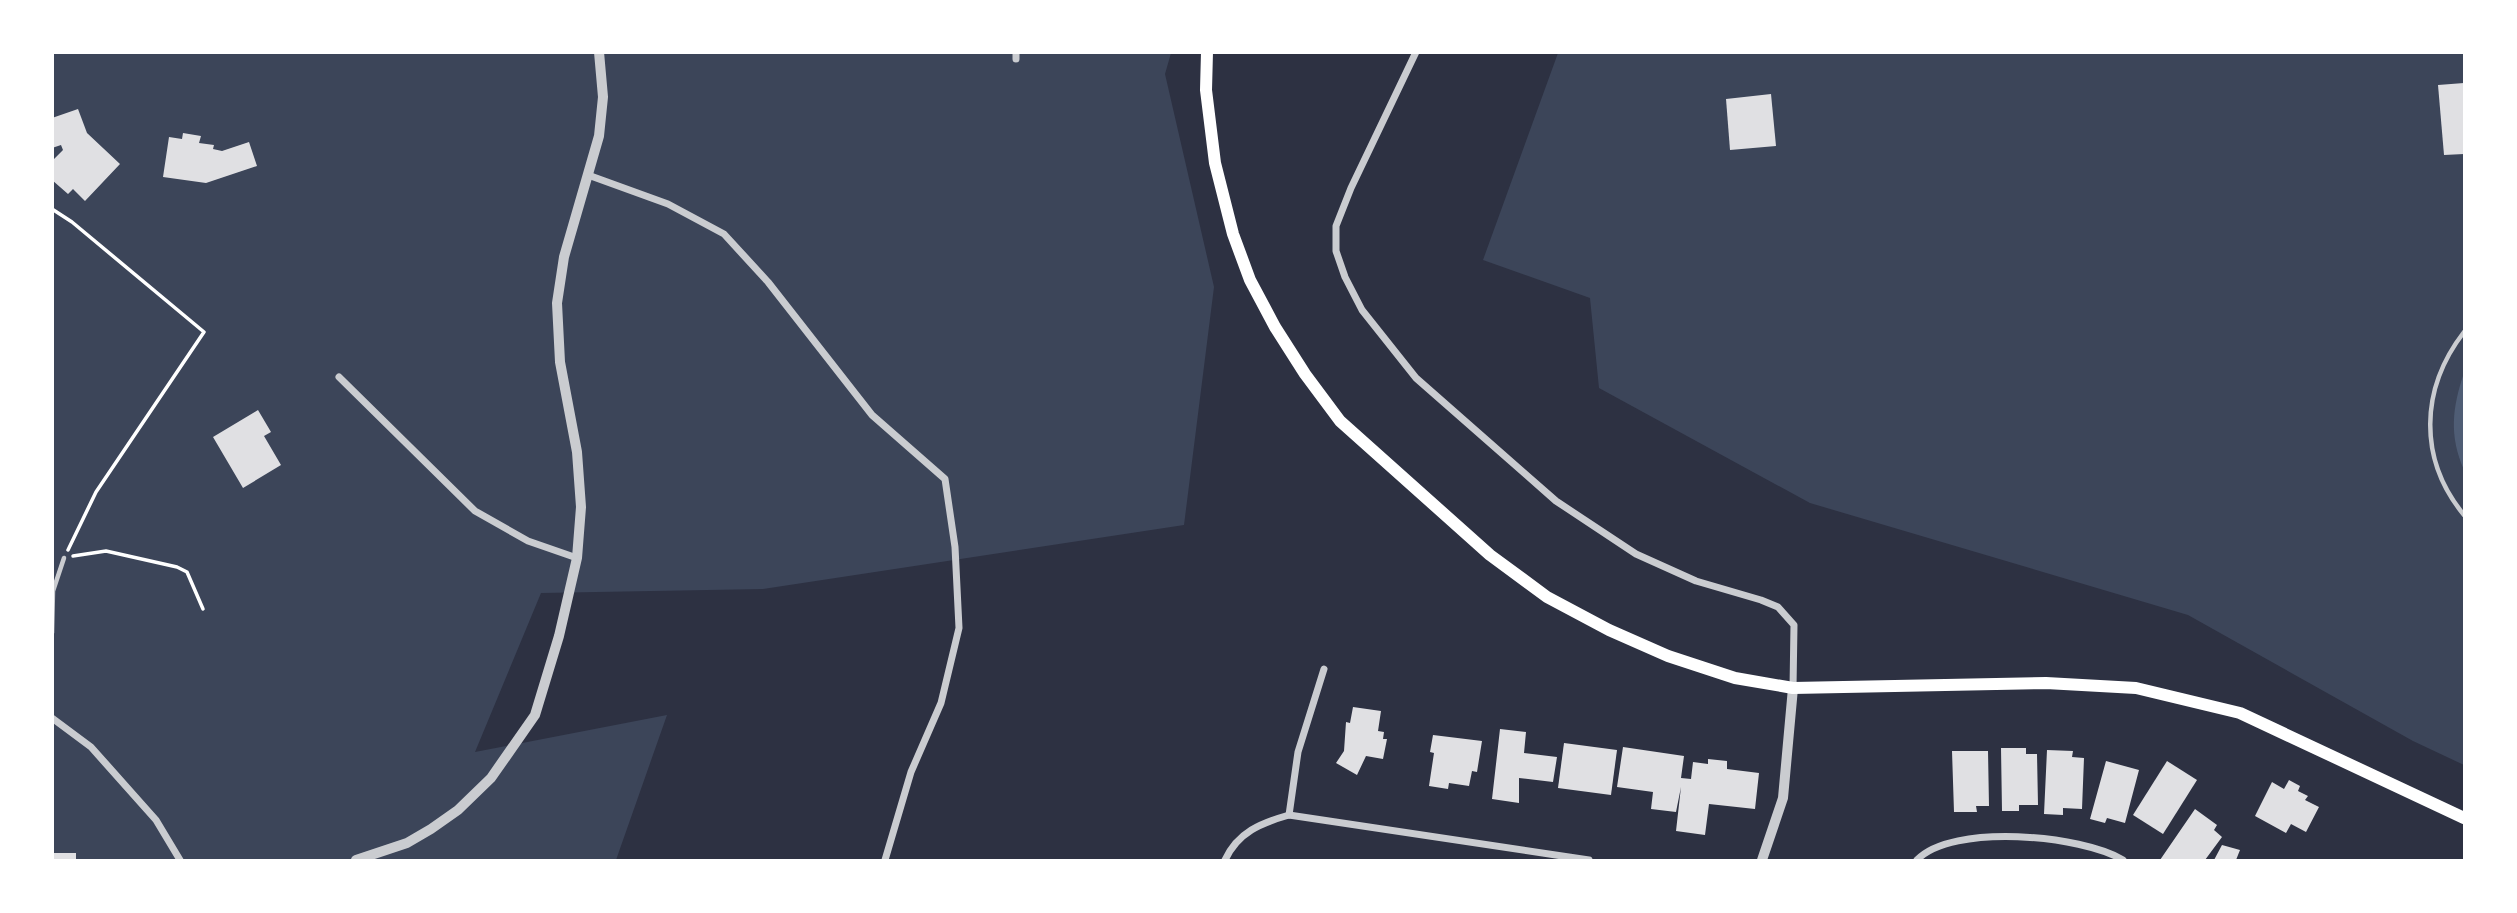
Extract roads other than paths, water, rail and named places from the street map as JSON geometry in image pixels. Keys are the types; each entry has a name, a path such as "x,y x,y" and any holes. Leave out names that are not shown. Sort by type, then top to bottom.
{"main road":[{"path":"1207,52 1206,90 1215,163 1233,234 1250,280 1283,338 1340,421 1490,555 1547,597 1609,630 1668,656 1735,678 1793,688 2046,683 2136,688 2240,713 2465,817"}],"street":[{"path":"356,860 407,843 431,829 458,810 491,778 535,715 559,636 577,558 581,507 576,452 560,362 557,303 564,257 599,136 603,97 599,52"},
{"path":"1416,52 1351,188 1336,226 1336,251 1345,277 1362,310 1416,378 1556,501 1636,555 1696,581 1778,607 1794,625 1793,688 1783,798 1762,860"},
{"path":"588,175 668,204 724,234 768,282 872,415 945,479 955,547 959,628 941,703 911,772 885,860"},
{"path":"339,377 475,511 528,541 577,558"},
{"path":"1289,815 1298,751 1324,669"},
{"path":"52,718 91,747 156,820 180,860"},
{"path":"1225,860 1246,833 1261,823 1289,815 1589,860"},
{"path":"1917,860 1925,852 1945,843 2013,836 2063,842 2097,850 2123,860"}],"lane":[{"path":"2465,332 2447,360 2434,393 2429,423 2434,461 2445,490 2465,515"},
{"path":"52,633 53,591 64,558"}]}
